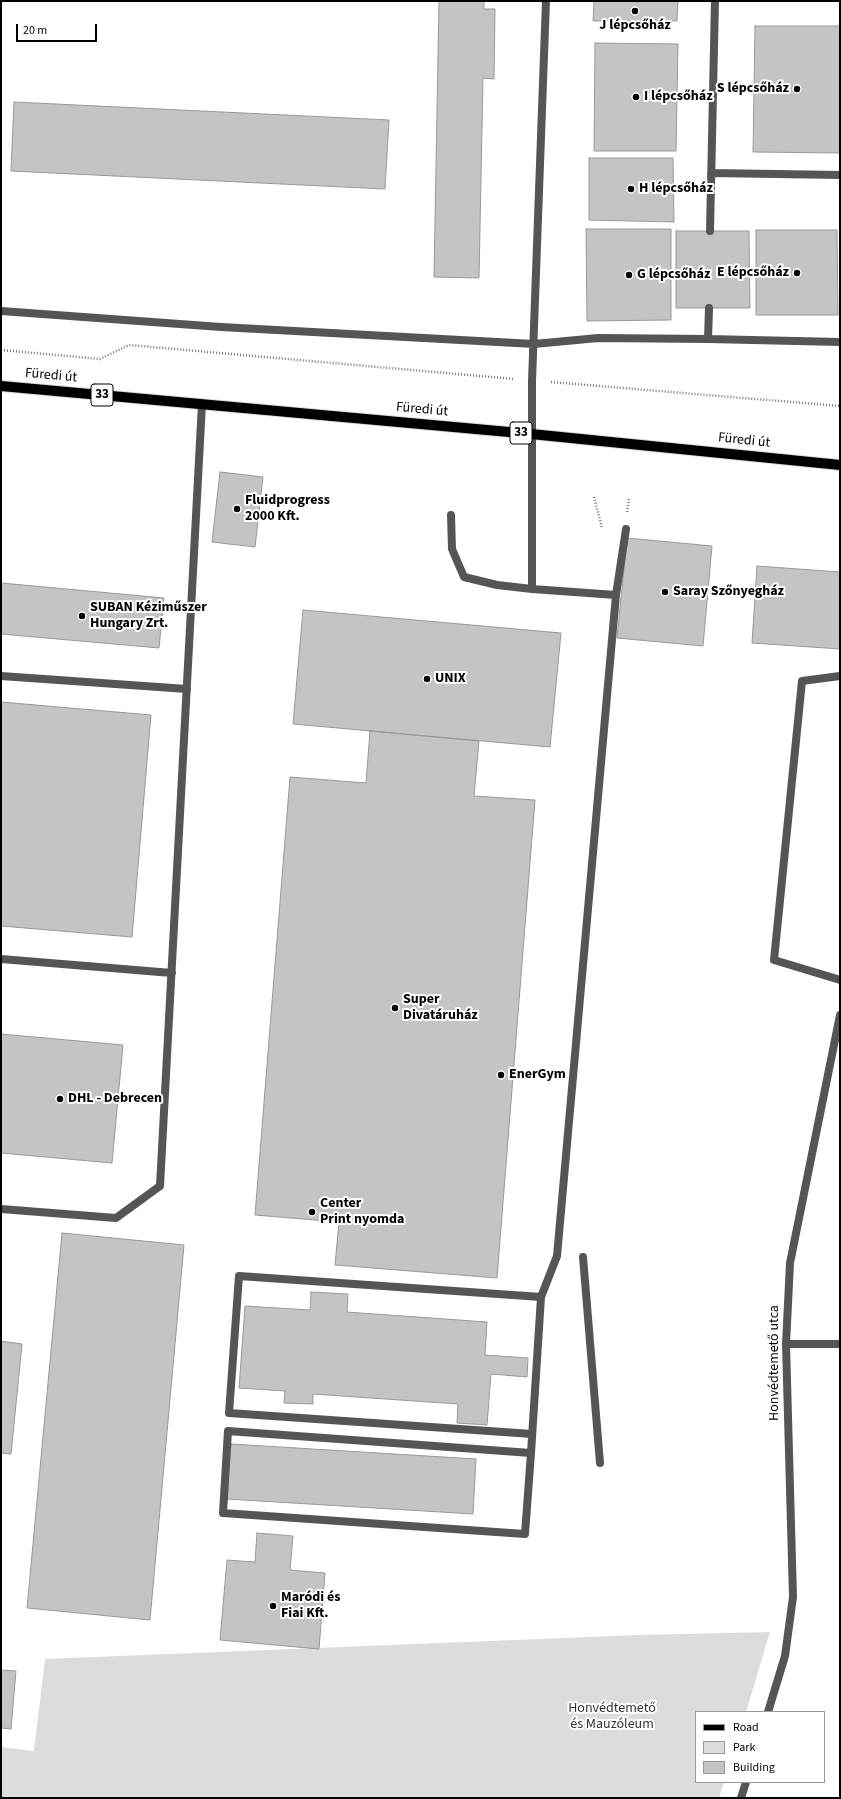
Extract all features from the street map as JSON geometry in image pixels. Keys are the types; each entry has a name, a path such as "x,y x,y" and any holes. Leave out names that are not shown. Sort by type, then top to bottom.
{"main road":[{"name":"Füredi út","path":"1,386 531,434 840,465"}],"street":[{"path":"532,589 532,381 546,1"},
{"path":"710,231 715,1"},
{"path":"711,173 840,175"},
{"path":"708,339 709,308"},
{"path":"1,311 229,327 534,344 598,338 840,342"},
{"path":"1,1209 116,1218 160,1186 202,404"},
{"path":"451,515 452,549 464,577 497,586 616,595"},
{"path":"531,1453 228,1431 223,1513 525,1534 531,1453 541,1297 558,1256 616,595 626,529"},
{"path":"1,676 187,689"},
{"path":"840,676 802,681 774,960 840,980"},
{"path":"1,959 172,973"},
{"name":"Honvédtemető utca","path":"768,1711 785,1656 793,1597 786,1344 790,1263 840,1015"},
{"path":"584,1257 600,1463"},
{"path":"532,1434 229,1413 239,1276 541,1297"},
{"path":"786,1344 840,1344"},
{"path":"741,1798 746,1783"}],"path":[{"path":"1,350 100,358 129,345 532,381 840,406"},
{"path":"594,497 602,528"}],"green space":[{"name":"Honvédtemető és Mauzóleum","path":"770,1632 746,1711 695,1711 695,1783 724,1783 719,1798 1,1798 1,1747 34,1751 45,1659 638,1635"}],"building":[{"path":"439,1 484,1 484,9 495,9 494,79 483,78 479,278 434,277"},
{"name":"J lépcsőház","path":"594,1 678,1 677,21 593,21"},
{"name":"S lépcsőház","path":"755,26 840,26 840,153 753,152"},
{"name":"I lépcsőház","path":"595,43 678,44 676,151 594,151"},
{"path":"14,102 389,120 385,189 11,171"},
{"name":"H lépcsőház","path":"589,158 673,158 674,222 589,220"},
{"name":"G lépcsőház","path":"586,229 671,229 671,320 587,321"},
{"name":"E lépcsőház","path":"756,230 837,230 838,315 756,315"},
{"path":"676,231 749,231 750,308 676,308"},
{"name":"Fluidprogress 2000 Kft.","path":"220,472 263,477 255,547 212,542"},
{"name":"Saray Szőnyegház","path":"627,538 712,546 703,646 617,638"},
{"path":"757,566 840,572 840,649 752,643"},
{"name":"SUBAN Kéziműszer Hungary Zrt.","path":"1,583 164,598 159,648 1,634"},
{"name":"UNIX","path":"303,610 561,633 550,747 293,724"},
{"path":"1,702 151,715 132,937 1,926"},
{"name":"Super Divatáruház","path":"370,731 479,741 474,796 535,800 497,1278 335,1265 339,1222 255,1215 290,777 366,783"},
{"name":"DHL - Debrecen","path":"1,1034 123,1045 112,1163 1,1153"},
{"path":"62,1233 184,1245 150,1620 27,1608"},
{"path":"311,1292 348,1294 347,1312 487,1322 485,1355 528,1358 527,1377 491,1374 487,1425 457,1423 458,1404 313,1394 313,1404 284,1403 285,1391 239,1388 245,1306 310,1310"},
{"path":"1,1341 22,1344 11,1454 1,1453"},
{"path":"231,1444 476,1459 473,1514 227,1499"},
{"name":"Maródi és Fiai Kft.","path":"257,1533 293,1536 290,1570 325,1573 319,1649 220,1640 227,1560 255,1562"},
{"path":"1,1670 16,1671 11,1729 1,1728"}],"place":[{"name":"J lépcsőház","path":"635,11"},
{"name":"S lépcsőház","path":"797,89"},
{"name":"I lépcsőház","path":"636,97"},
{"name":"H lépcsőház","path":"631,189"},
{"name":"E lépcsőház","path":"797,273"},
{"name":"G lépcsőház","path":"629,275"},
{"name":"Fluidprogress 2000 Kft.","path":"237,509"},
{"name":"Saray Szőnyegház","path":"665,592"},
{"name":"SUBAN Kéziműszer Hungary Zrt.","path":"82,616"},
{"name":"UNIX","path":"427,679"},
{"name":"Super Divatáruház","path":"395,1008"},
{"name":"EnerGym","path":"501,1075"},
{"name":"DHL - Debrecen","path":"60,1099"},
{"name":"Center Print nyomda","path":"312,1212"},
{"name":"Maródi és Fiai Kft.","path":"273,1606"}]}
